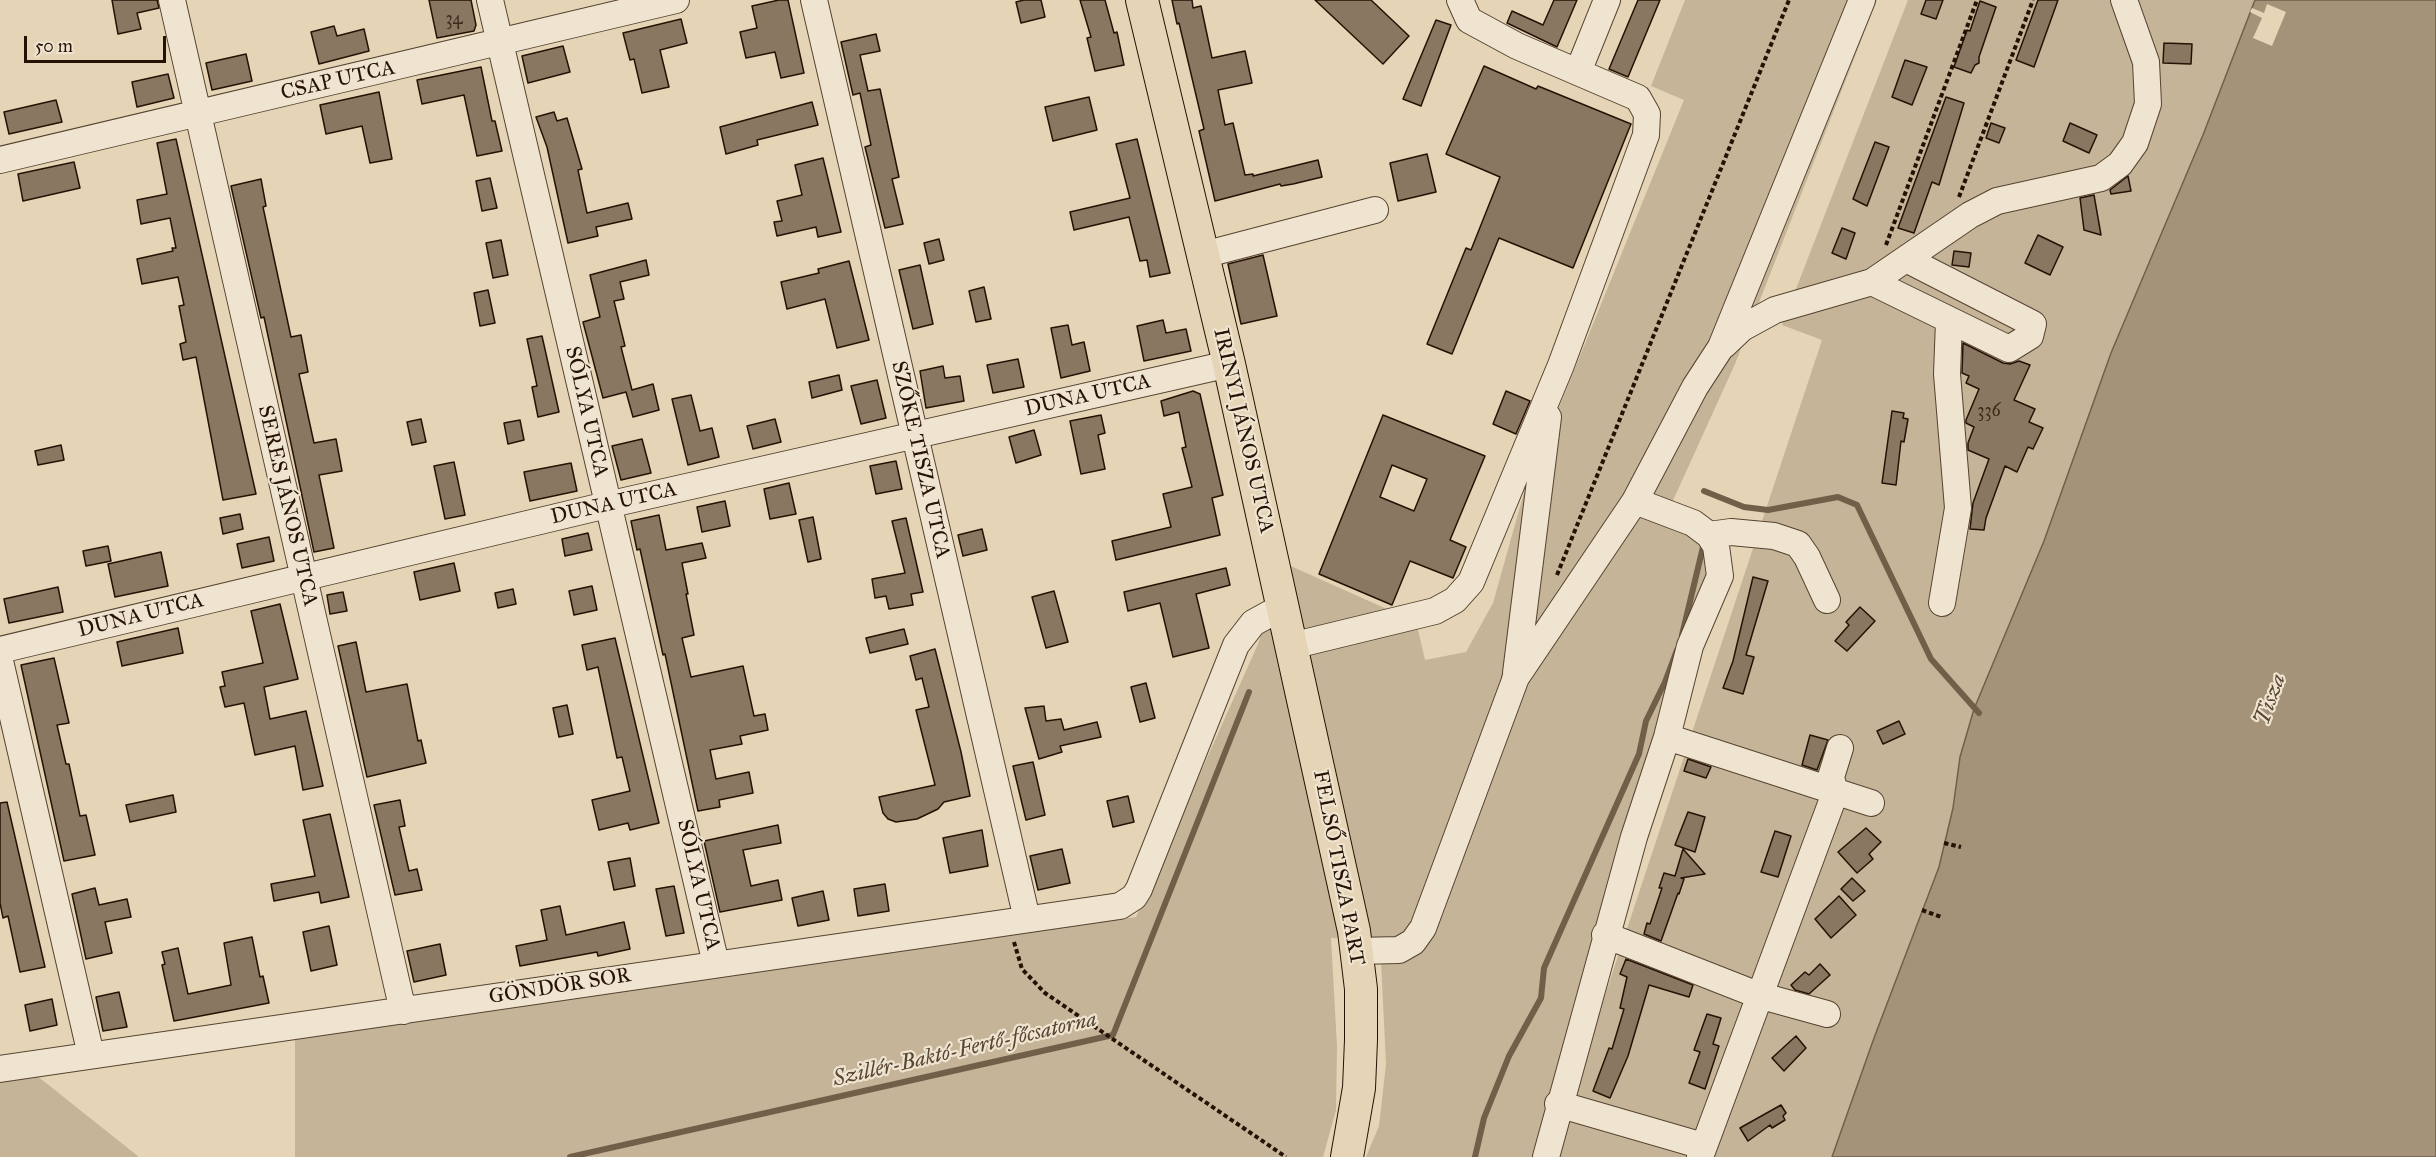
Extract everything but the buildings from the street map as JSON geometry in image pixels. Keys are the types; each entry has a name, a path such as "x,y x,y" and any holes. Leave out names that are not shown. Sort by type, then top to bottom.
{"main road":[{"name":"IRINYI JÁNOS UTCA","path":"1142,0 1229,364 1286,624"},
{"name":"FELSŐ TISZA PART","path":"1286,624 1357,951 1362,1008 1359,1088 1347,1157"}],"street":[{"name":"SERES JÁNOS UTCA","path":"172,0 403,1011"},
{"name":"SÓLYA UTCA","path":"490,0 716,964"},
{"name":"CSAP UTCA","path":"0,160 676,0"},
{"name":"SZŐKE TISZA UTCA","path":"814,0 914,436 1017,920"},
{"path":"1286,624 1414,617 1435,611 1455,600 1471,582 1552,386 1646,135 1647,114 1638,98 1516,46 1469,20 1460,0"},
{"path":"1578,72 1607,0"},
{"path":"1515,679 1635,501 1695,387 1721,347 1862,0"},
{"path":"1721,347 1742,328 1775,310 1872,282 1997,201 2101,178 2120,164 2134,143 2148,104 2146,62 2124,0"},
{"path":"1203,255 1375,210"},
{"path":"1872,282 2008,350 2030,336 2033,324 1906,259"},
{"path":"1942,603 1958,508 1947,374 1949,321"},
{"name":"DUNA UTCA","path":"0,650 607,505 1229,364"},
{"path":"1515,679 1552,386"},
{"path":"1546,1157 1558,1104 1605,935 1667,737 1690,646 1720,576 1716,546 1709,535 1693,523 1635,501"},
{"path":"1709,535 1731,532 1766,535 1798,544 1807,557 1827,600"},
{"path":"1357,951 1399,950 1413,942 1423,928 1515,679 1547,600"},
{"name":"GÖNDÖR SOR","path":"0,1069 1120,906 1134,897 1139,889 1236,645 1253,623 1286,624"},
{"path":"0,662 91,1056"},
{"path":"1667,737 1835,793 1871,802"},
{"path":"1558,1104 1701,1151 1835,793 1831,777 1840,748"},
{"path":"1605,935 1758,995 1827,1014"}],"path":[{"path":"1547,600 1789,0"},
{"path":"1872,282 1977,0"},
{"path":"1946,232 2033,0"},
{"path":"1944,843 1961,847"},
{"path":"1922,910 1941,917"},
{"path":"1017,920 1022,969 1045,993 1286,1157"}],"shaded area":[{"path":"1685,0 1877,0 1735,364 1666,516 1714,551 1541,1157 1366,1157 1379,1126 1386,1064 1380,941 1331,938 1337,1046 1336,1110 1323,1157 295,1157 295,1033 1136,917 1258,644 1284,563 1389,610 1412,604 1425,660 1466,652 1493,603 1532,464 1556,415 1684,100 1651,86"},
{"path":"1908,0 2255,0 2203,135 2111,353 2044,541 1974,709 1960,757 1953,808 1939,867 1832,1157 1554,1157 1571,1098 1822,340 1782,325"},
{"path":"36,1075 139,1157 0,1157 0,1080"}],"water":[{"name":"Tisza","path":"2255,0 2436,0 2436,1157 1832,1157 1939,867 1953,808 1960,757 1974,709 2044,541 2111,353 2203,135"}],"pier":[{"path":"2267,4 2286,12 2272,46 2253,38 2262,18 2250,12 2252,8 2264,13"}],"waterway":[{"path":"1704,491 1744,507 1768,510 1838,497 1857,505 1931,659 1979,713"},
{"path":"1682,635 1703,547"},
{"path":"1475,1157 1484,1118 1509,1056 1541,998 1544,968 1639,754 1646,721 1665,682 1677,650"},
{"name":"Szillér-Baktó-Fertő-főcsatorna","path":"570,1157 1113,1035 1249,692"}]}
